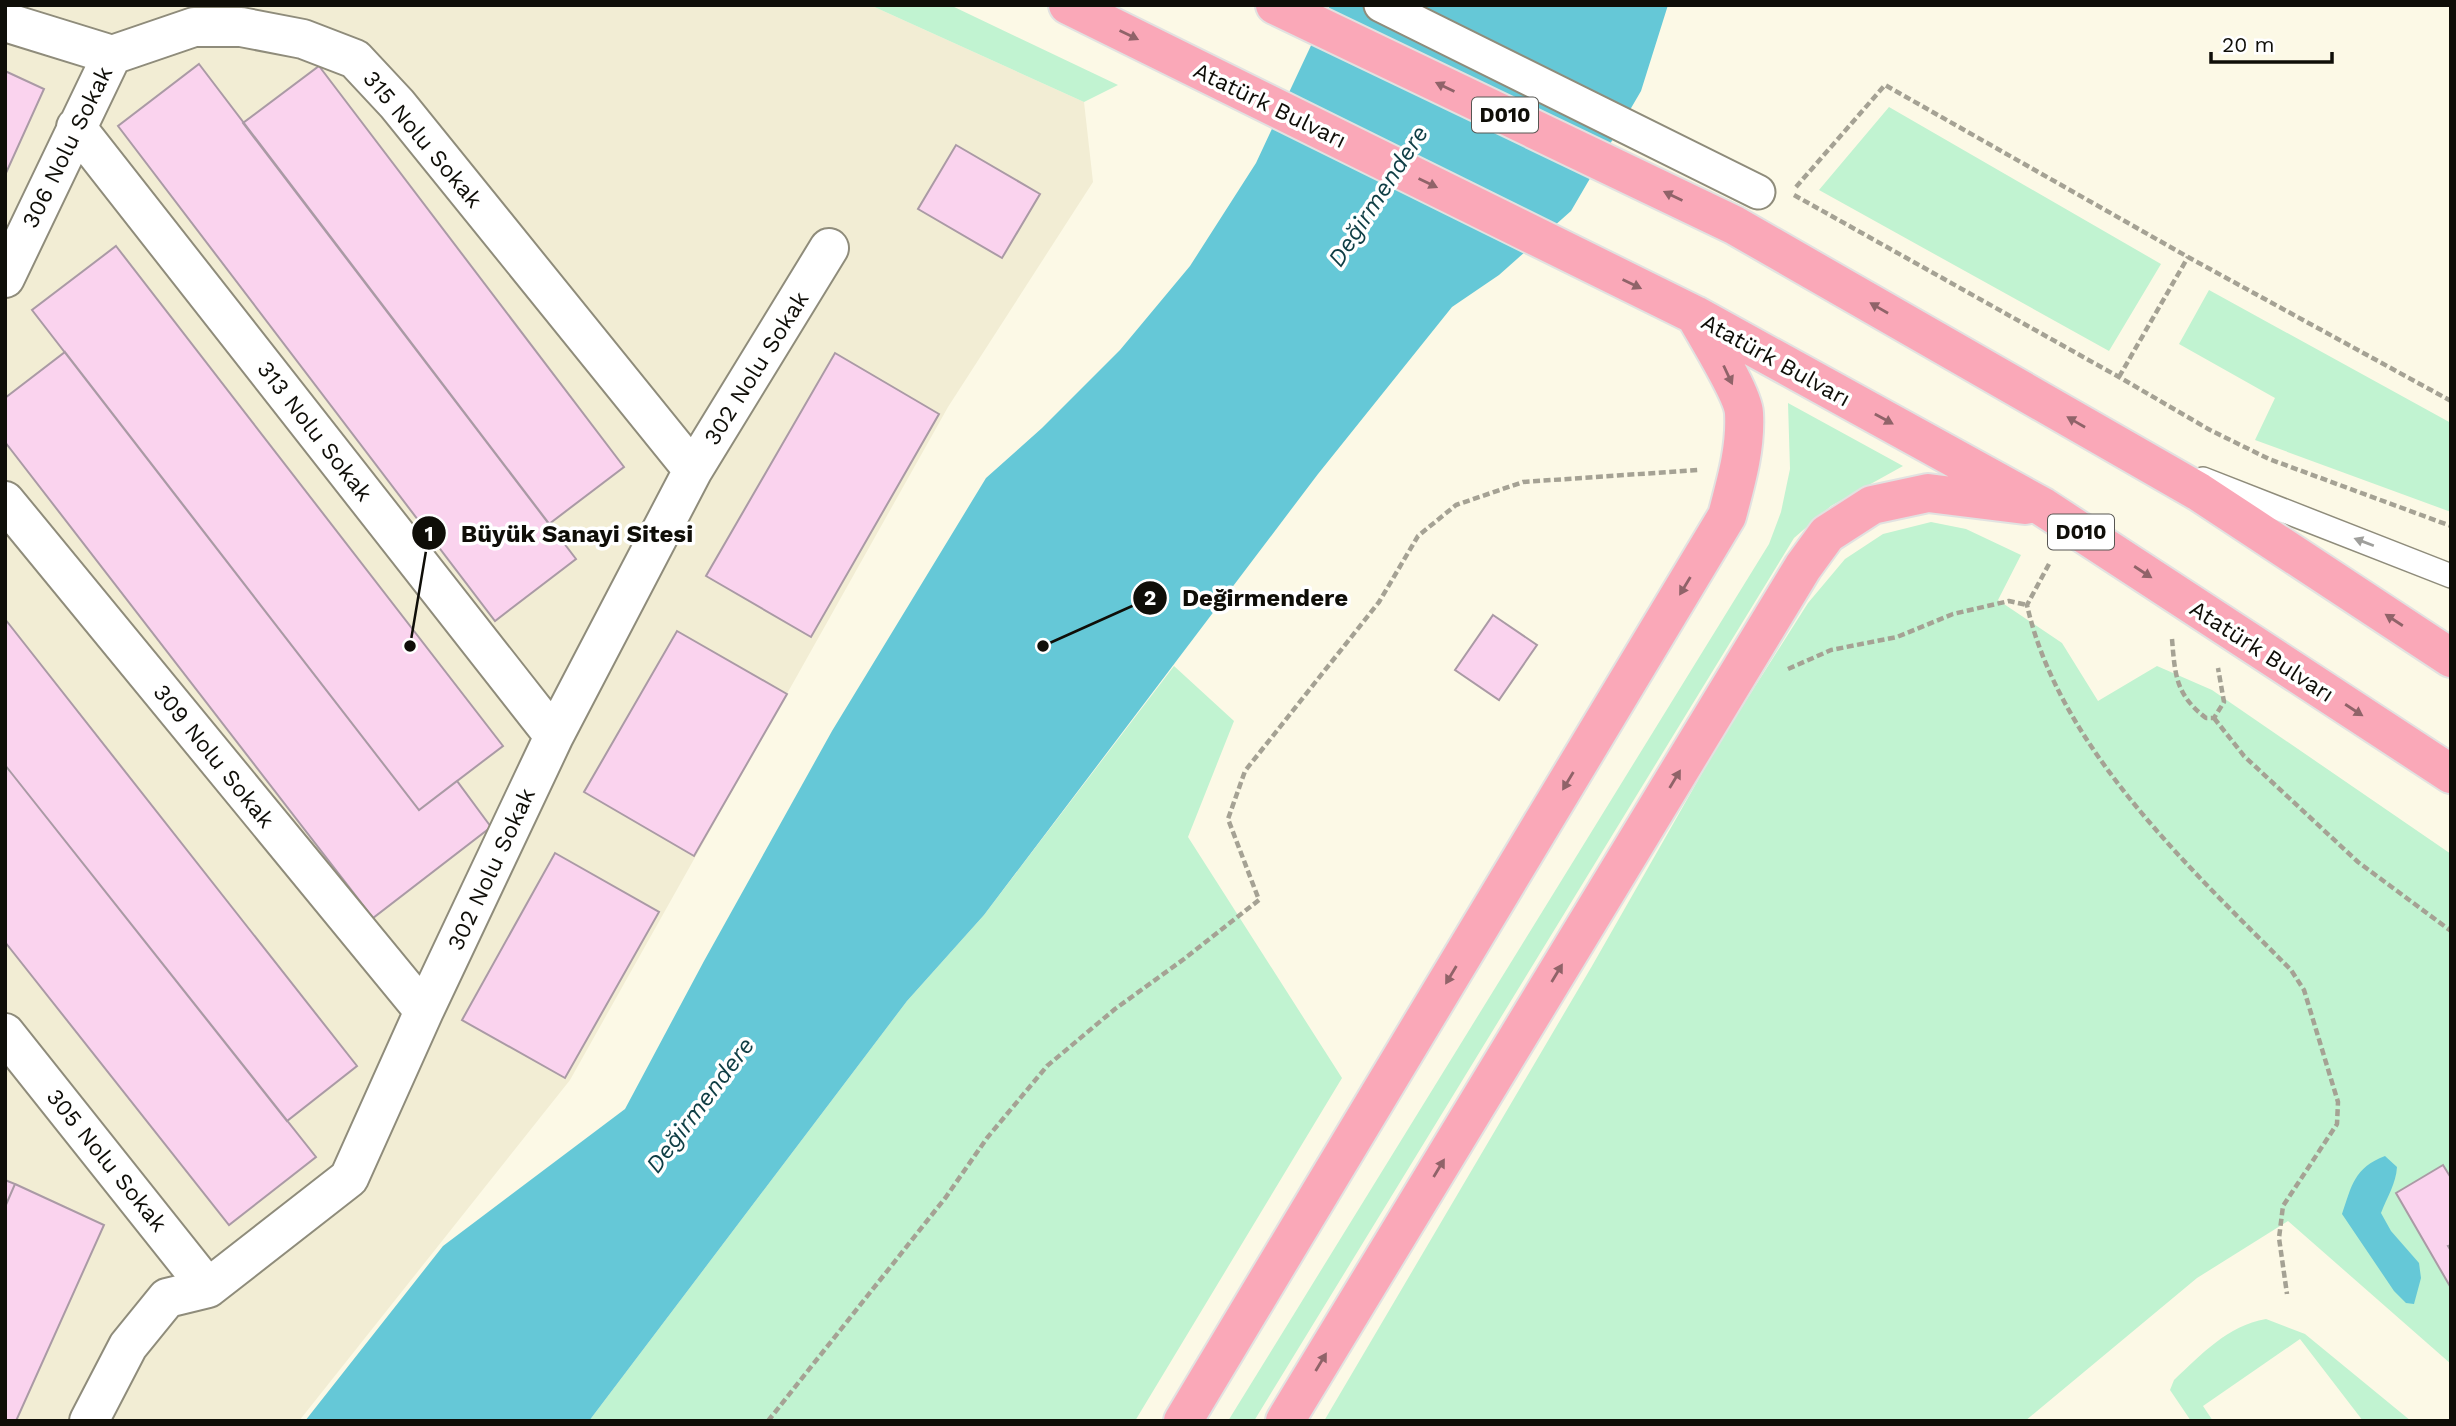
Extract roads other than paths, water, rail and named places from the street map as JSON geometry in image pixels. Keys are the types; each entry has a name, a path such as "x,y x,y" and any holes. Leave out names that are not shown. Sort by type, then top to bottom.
{"highway":[{"name":"Atatürk Bulvarı","path":"1068,5 1695,315 2043,507 2451,774"},
{"name":"D010","path":"1275,5 1734,225 2199,492 2451,658"},
{"path":"1183,1421 1727,516 1741,467 1744,411 1725,369 1695,315"},
{"path":"1285,1421 1796,579 1827,534 1872,505 1928,493 2043,507"}],"street":[{"path":"1381,5 1758,192"},
{"path":"5,22 112,55"},
{"name":"315 Nolu Sokak","path":"112,55 194,27 241,27 303,39 355,59 397,104 693,470"},
{"name":"306 Nolu Sokak","path":"5,278 112,55"},
{"name":"313 Nolu Sokak","path":"76,127 554,736"},
{"name":"302 Nolu Sokak","path":"89,1421 128,1346 167,1298 208,1287 349,1178 424,1011 554,736 693,470 829,248"},
{"name":"309 Nolu Sokak","path":"5,501 424,1011"},
{"name":"305 Nolu Sokak","path":"5,1033 208,1287"}],"lane":[{"path":"2119,446 2451,576"}],"water":[{"path":"1330,5 1668,5 1641,91 1571,211 1499,275 1452,307 1318,474 984,915 907,1001 589,1421 305,1421 443,1246 625,1109 832,731 986,478 1042,428 1120,350 1190,266 1256,163"},
{"path":"2385,1156 2397,1167 2393,1185 2381,1213 2391,1231 2419,1263 2421,1278 2414,1304 2406,1303 2394,1291 2342,1214 2360,1172"}],"place":[{"name":"Büyük Sanayi Sitesi","path":"410,646"},
{"name":"Değirmendere","path":"1043,646"}]}
